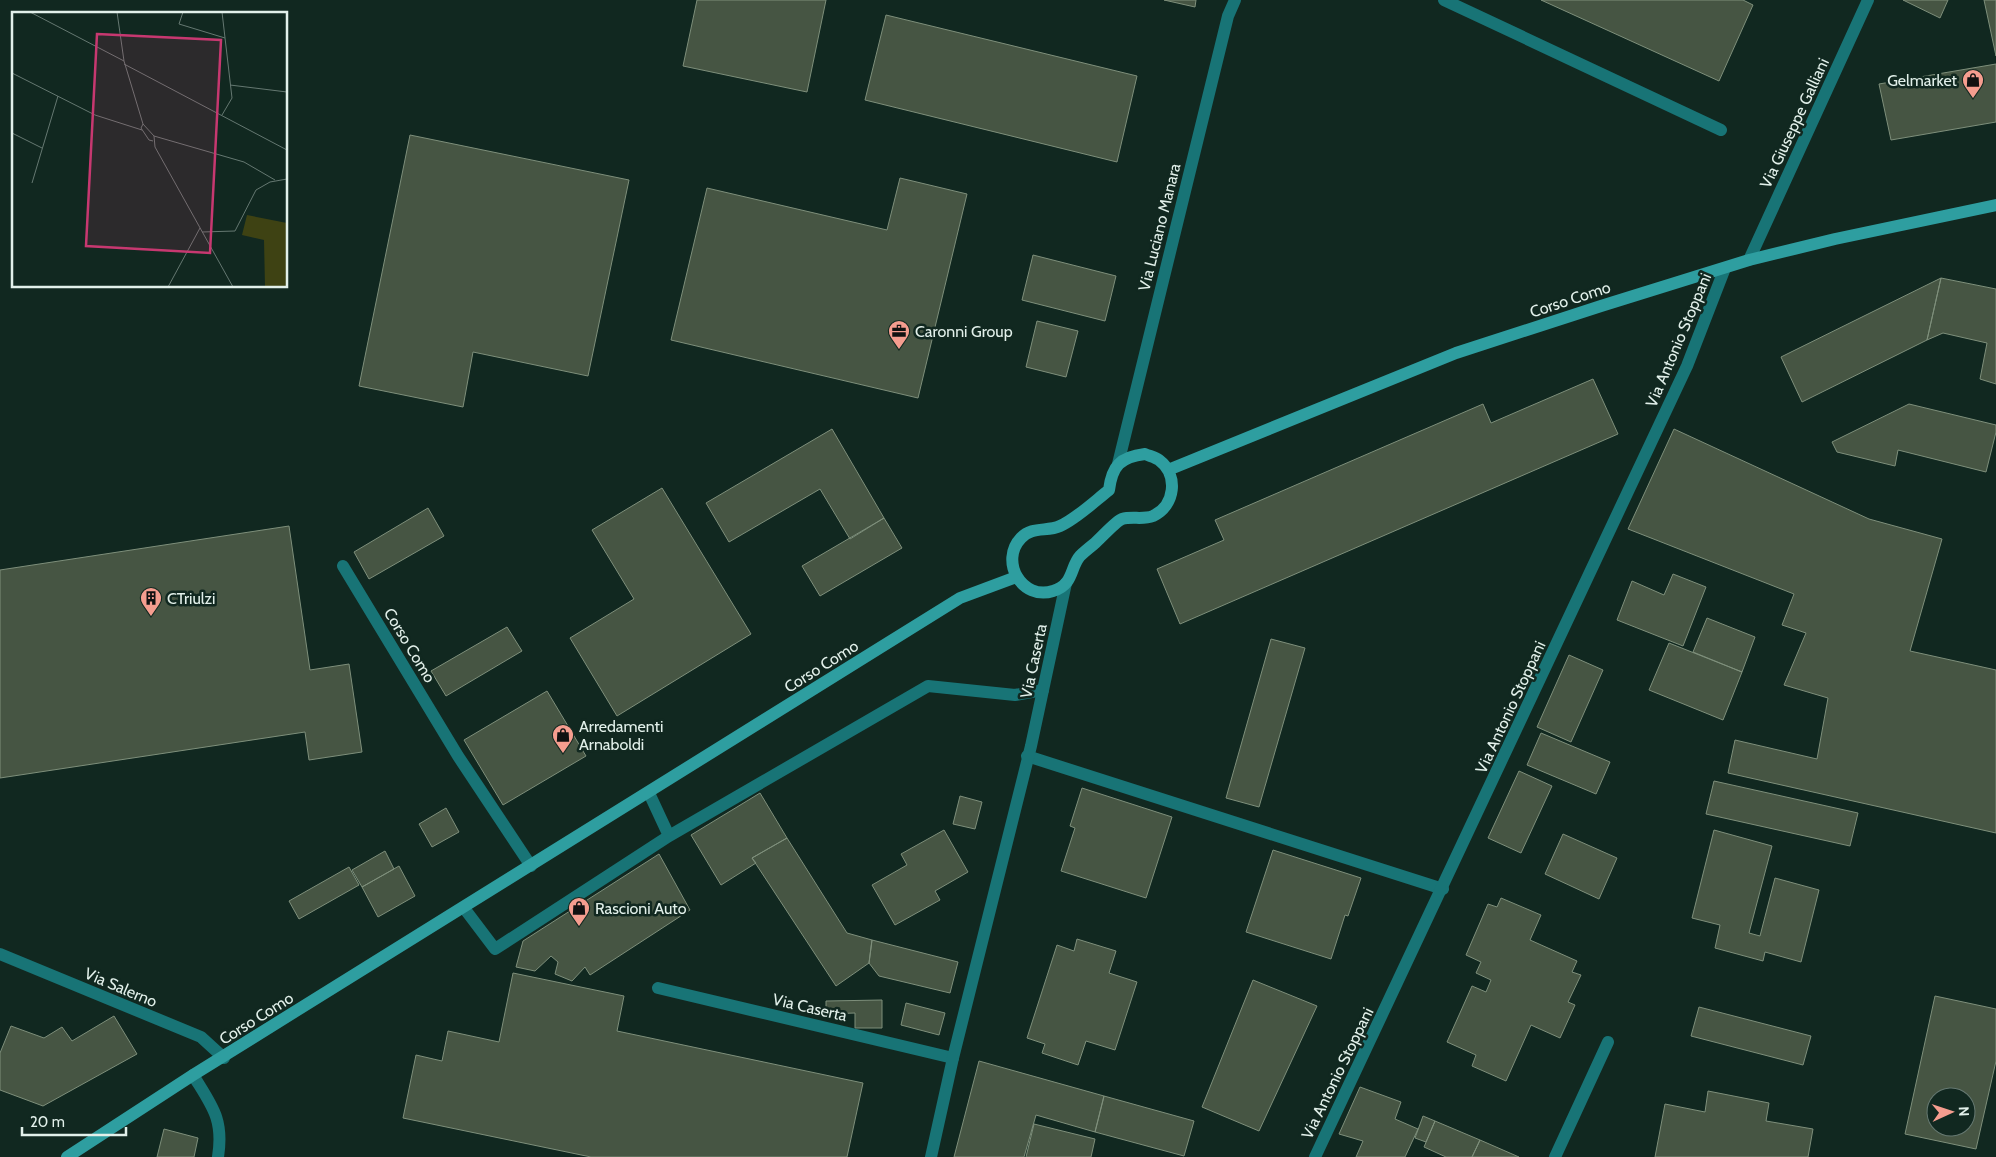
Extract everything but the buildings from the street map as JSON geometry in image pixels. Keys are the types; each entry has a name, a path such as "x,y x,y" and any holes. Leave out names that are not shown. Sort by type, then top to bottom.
{"main road":[{"name":"Corso Como","path":"1168,470 1456,353 1749,260 1835,239 1996,205"},
{"path":"1144,454 1158,459 1168,470 1172,490 1171,497 1164,509 1151,517 1122,519 1078,558 1074,571 1066,583 1053,591 1040,592 1026,587 1016,577 1011,564 1014,549 1021,537 1033,530 1059,526 1081,512 1109,490 1111,476 1118,464 1130,456 1144,454"},
{"name":"Corso Como","path":"68,1157 193,1075 224,1058 960,598 1016,577"}],"street":[{"name":"Via Luciano Manara","path":"1118,464 1228,16 1235,0"},
{"path":"1444,0 1721,130"},
{"name":"Via Giuseppe Galliani","path":"1749,260 1868,0"},
{"name":"Via Antonio Stoppani","path":"1315,1157 1443,889 1687,366 1725,268"},
{"name":"Corso Como","path":"343,566 458,756 531,866"},
{"name":"Via Caserta","path":"931,1157 1029,751 1066,583"},
{"path":"464,908 495,949 669,836 928,686 1015,695 1043,690"},
{"path":"1029,751 1443,889"},
{"path":"649,793 669,836"},
{"name":"Via Salerno","path":"0,954 200,1038 224,1058"},
{"name":"Via Caserta","path":"658,988 954,1058"},
{"path":"1555,1157 1608,1042"},
{"path":"193,1075 219,1120 220,1146 218,1157"}],"place":[{"name":"Gelmarket","path":"1973,99"},
{"name":"Caronni Group","path":"899,350"},
{"name":"CTriulzi","path":"151,617"},
{"name":"Arredamenti Arnaboldi","path":"563,754"},
{"name":"Rascioni Auto","path":"579,927"}]}
